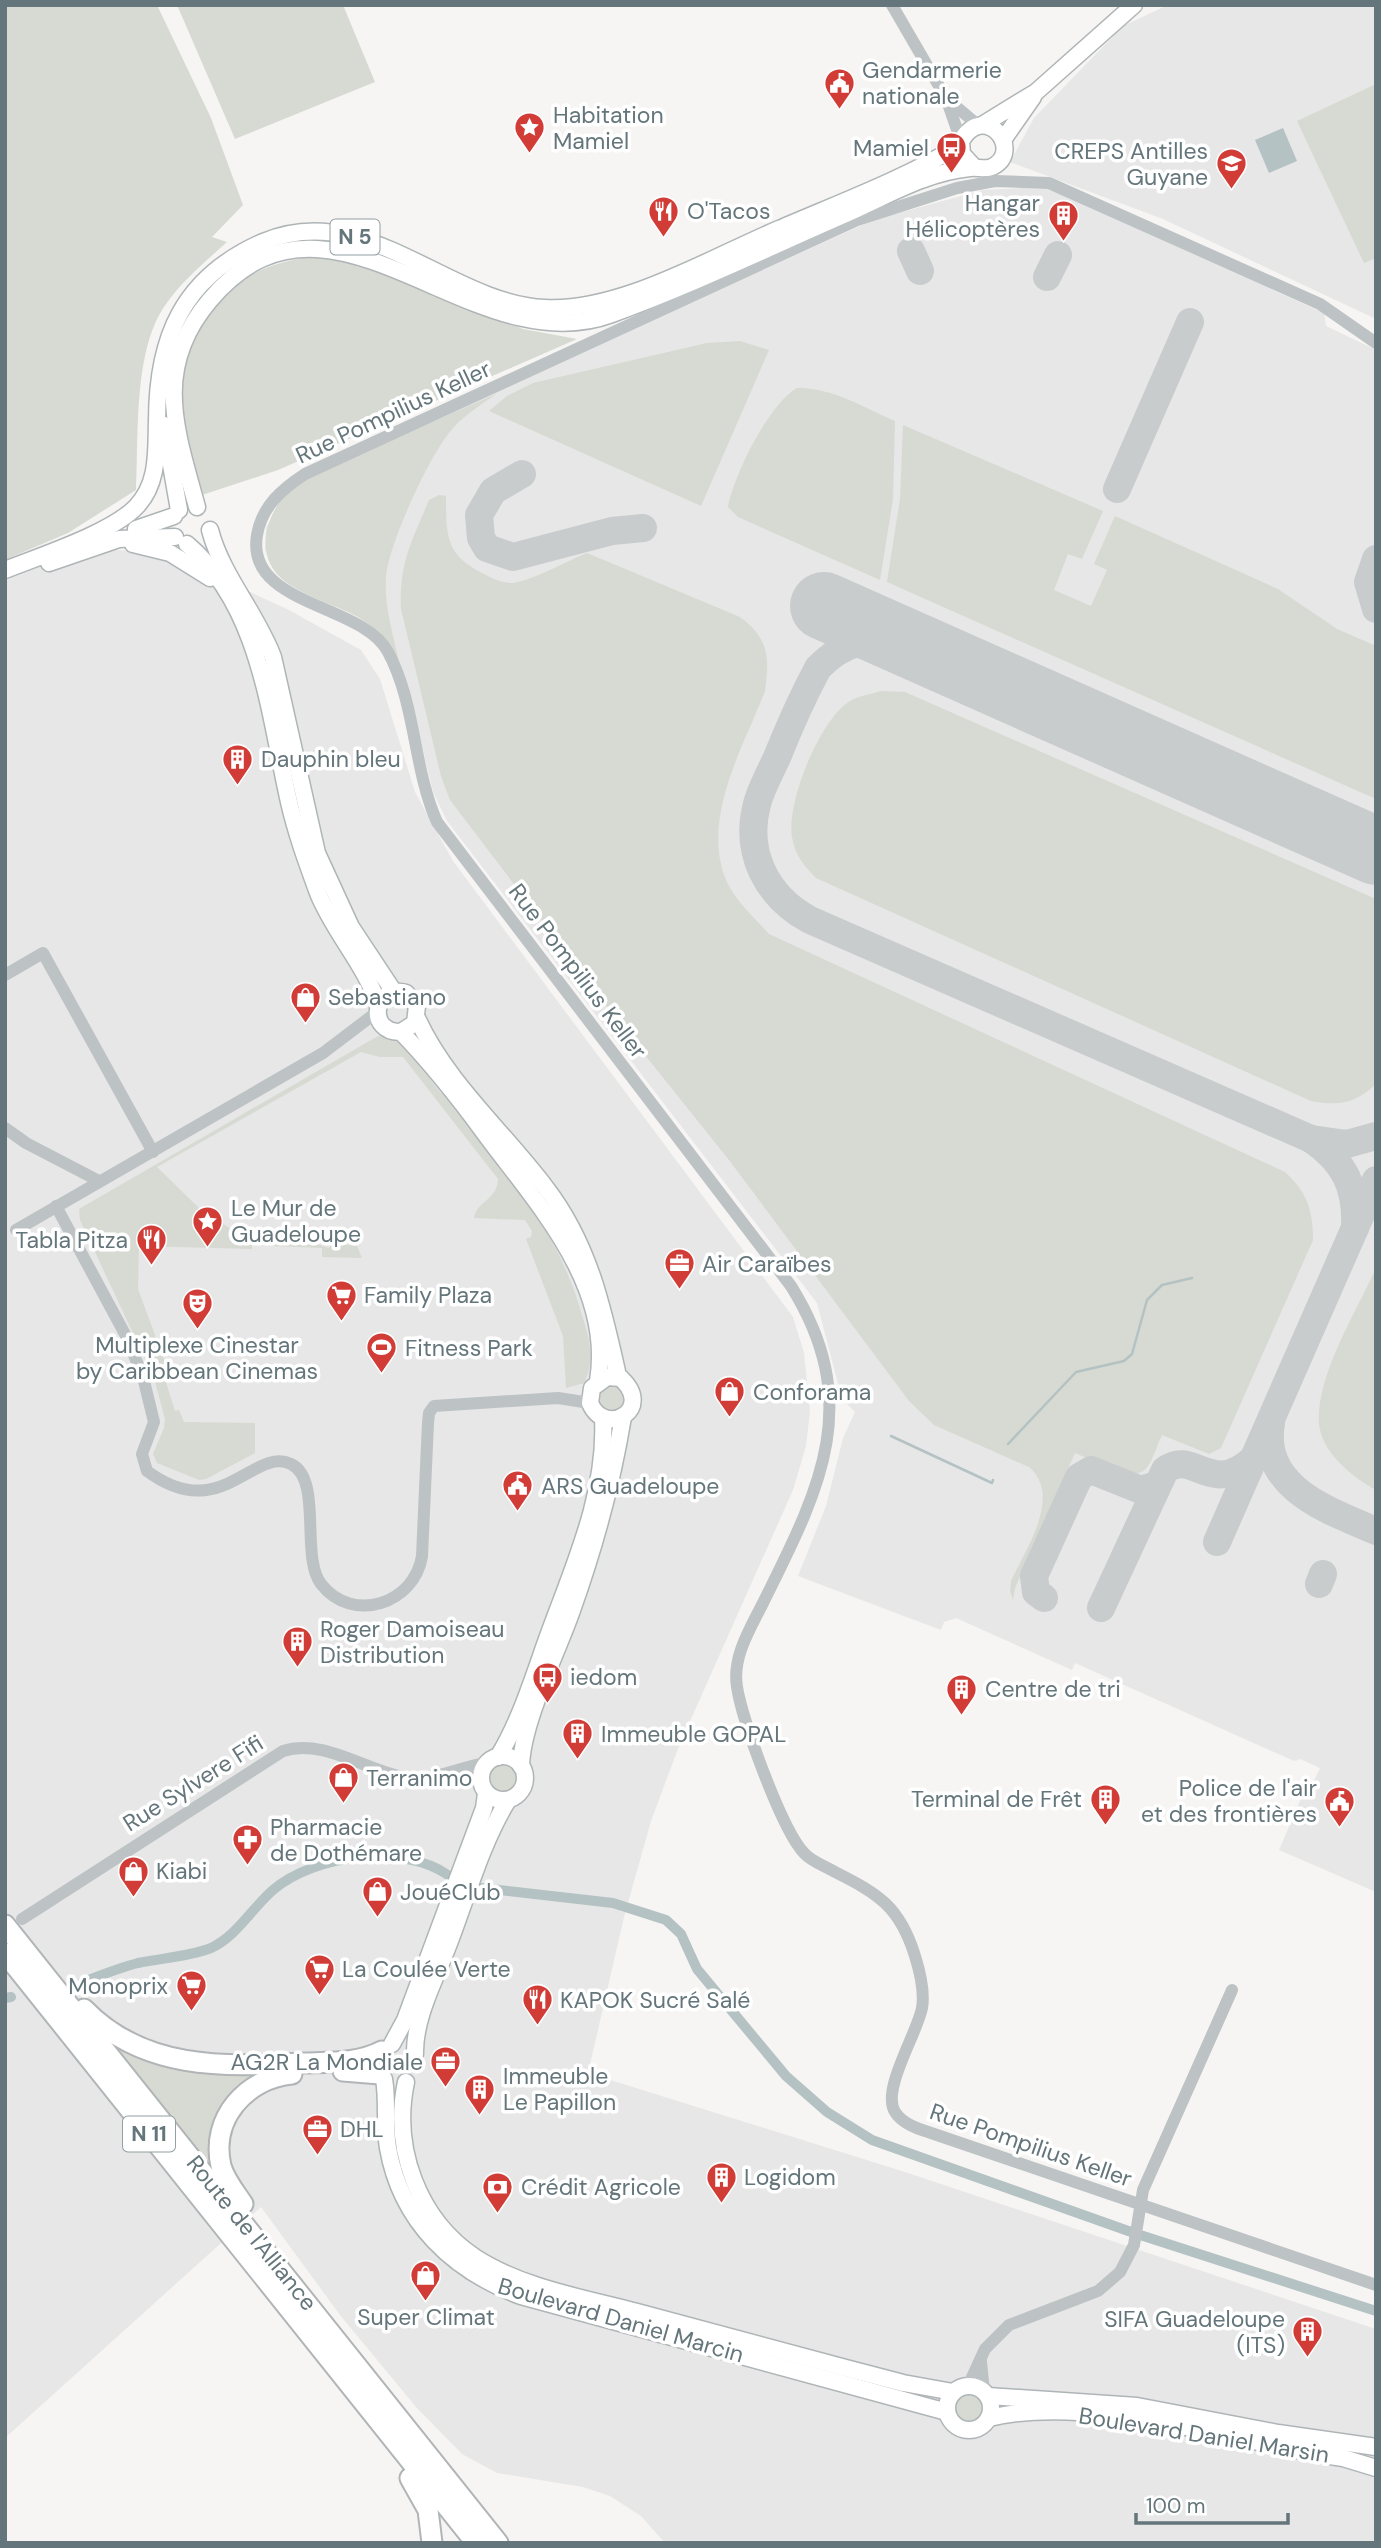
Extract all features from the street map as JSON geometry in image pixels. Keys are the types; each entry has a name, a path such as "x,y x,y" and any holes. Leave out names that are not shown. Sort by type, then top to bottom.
{"highway":[{"name":"Route de l'Alliance","path":"14,1922 26,1952 291,2282 492,2542"},
{"path":"26,1952 96,2021 137,2047 169,2059 209,2065 298,2063 356,2060 387,2048"},
{"name":"Route de l'Alliance","path":"5,1953 294,2315 492,2542"},
{"path":"291,2282 227,2181 221,2166 221,2140 227,2115 241,2096 270,2077 344,2071 382,2076"},
{"path":"294,2315 314,2351 421,2496 428,2510 432,2543"}],"main road":[{"path":"981,125 993,128 1003,139 1004,150 997,164 987,168 974,167 964,159 961,143 967,132 1036,92 1134,5"},
{"path":"1003,139 1036,92"},
{"name":"N 5","path":"176,513 158,399 160,365 166,341 182,307 208,276 232,259 273,238 312,233 353,237 417,260 508,302 543,308 579,307 633,293 869,190 961,143"},
{"name":"N 5","path":"197,507 173,414 175,366 190,326 203,308 219,289 265,257 300,248 343,251 380,262 504,316 527,321 573,324 610,315 662,294 919,181 974,167"},
{"path":"5,570 52,551 124,516 146,493 156,462 158,399"},
{"path":"52,551 98,536 154,525 176,513 197,507 209,519 222,565 263,631 274,657 307,816 322,865 351,927 394,992"},
{"path":"176,513 172,523 181,541 203,560 230,599 259,664 289,802 304,856 337,934 372,989 379,1014 390,1031 401,1032 411,1027 417,1018"},
{"path":"5,582 85,549 119,539 201,541 210,530"},
{"path":"85,549 127,544 160,549 198,569 230,599"},
{"path":"379,1014 384,996 394,992 411,997 417,1006 417,1018 436,1051 547,1189 570,1225 599,1290 621,1378"},
{"path":"401,1032 533,1194 571,1254 597,1329 600,1351 593,1391 603,1418 602,1465 591,1516 529,1688 492,1760 484,1788 484,1808 422,1974 387,2048 377,2060 382,2076 397,2084 406,2082 417,2068 417,2031 434,1984 491,1833 508,1800 523,1786 521,1766 527,1735 584,1577 610,1491 623,1416 634,1399 631,1387 621,1378 612,1376 593,1391"},
{"path":"603,1418 623,1416"},
{"path":"492,1760 511,1758 521,1766"},
{"path":"484,1788 497,1800 508,1800"},
{"path":"387,2048 405,2045 415,2054"},
{"name":"Boulevard Daniel Marcin","path":"382,2076 387,2138 399,2186 420,2226 435,2243 468,2270 521,2296 947,2412"},
{"name":"Boulevard Daniel Marcin","path":"406,2082 400,2128 407,2161 421,2195 459,2245 491,2267 523,2281 891,2380 960,2389"},
{"path":"947,2412 948,2401 960,2389 986,2394 1137,2406 1376,2447"},
{"path":"986,2394 991,2403 989,2418"},
{"name":"Boulevard Daniel Marsin","path":"947,2412 953,2424 966,2430 979,2428 989,2418 1017,2414 1102,2415 1343,2458 1376,2468"}],"street":[{"path":"892,5 946,98 961,143"},
{"path":"946,98 981,125"},
{"name":"Rue Pompilius Keller","path":"1376,343 1320,304 1049,183 995,181 935,194 857,220 330,462 288,485 274,499 259,524 256,541 262,566 277,584 305,601 354,621 380,640 398,674 424,791 437,822 782,1275 809,1315 831,1399 828,1439 806,1511 743,1645 736,1671 737,1685 747,1726 797,1845 817,1863 877,1893 888,1903 904,1928 915,1955 923,1987 922,2010 891,2095 896,2113 909,2124 927,2131 1376,2285"},
{"path":"5,975 43,953 153,1152"},
{"path":"16,1230 348,1037 379,1014"},
{"path":"5,1128 99,1181"},
{"path":"56,1206 122,1329 143,1377 154,1422 142,1454 147,1471 178,1486 204,1492 223,1487 276,1462 292,1465 303,1478 314,1570 323,1587 347,1603 360,1606 386,1603 409,1588 421,1565 428,1423 432,1408 442,1404 558,1398 593,1391"},
{"name":"Rue Sylvere Fifi","path":"14,1922 283,1751 293,1748 314,1750 411,1778 444,1773 492,1760"},
{"name":"Rue Sylvere Fifi","path":"444,1773 484,1788"},
{"path":"960,2389 991,2341 1009,2325 1083,2298 1111,2282 1126,2262 1134,2245 1147,2181 1232,1990"},
{"path":"981,2358 986,2394"}],"shaded area":[{"path":"5,5 157,5 211,118 243,205 212,237 227,242 180,287 155,323 148,344 140,394 136,490 68,533 7,559"},
{"path":"177,5 343,5 375,82 235,139"},
{"name":"CREPS Antilles Guyane","path":"1168,5 1376,5 1376,319 1163,219 1010,162 1034,118 1123,26"},
{"path":"1376,84 1376,258 1364,263 1297,121"},
{"path":"1283,128 1297,161 1269,173 1255,140"},
{"path":"1049,189 1324,313 1326,326 1376,350 1376,1892 1279,1850 1305,1789 1309,1791 1320,1768 1300,1759 1294,1761 1075,1663 1072,1670 956,1618 944,1622 941,1630 798,1576 826,1506 843,1438 855,1412 842,1399 817,1303 447,821 433,792 408,686 386,638 375,626 355,614 284,581 274,570 265,550 266,527 301,480 873,220 983,190"},
{"path":"317,256 359,262 523,329 577,339 278,470 199,496 183,436 178,402 181,371 189,344 201,320 217,300 237,283 260,270 287,261"},
{"path":"740,341 769,350 701,506 489,411 507,396 533,383 707,343"},
{"path":"797,388 835,395 895,421 893,499 880,580 738,517 728,507 737,477 754,441 775,409"},
{"path":"496,394 464,418 445,439 412,499 394,543 386,577 386,599 399,662 387,643 362,620 303,592 274,571 268,558 266,543 272,514 290,489 309,476"},
{"path":"903,425 1103,511 1082,559 1068,554 1054,590 1091,606 1107,570 1094,564 1115,516 1278,589 1337,629 1376,646 1376,799 887,582 900,499"},
{"path":"439,495 446,496 448,534 456,553 473,568 495,579 508,583 520,581 587,553 740,617 756,632 762,640 767,658 765,691 737,757 722,804 719,852 724,875 732,891 769,934 1285,1172 1304,1194 1312,1220 1313,1240 1221,1448 1209,1454 1162,1435 1148,1466 1133,1474 1112,1470 1075,1453 1015,1588 1013,1600 1011,1581 1032,1539 1042,1508 1039,1479 1029,1467 934,1425 909,1401 729,1160 625,1030 450,800 441,776 401,609 404,565 412,540 429,500"},
{"path":"153,551 182,561 287,609 361,650 380,679 415,792 453,861 793,1317 804,1353 810,1411 806,1446 793,1490 679,1746 651,1821 624,1917 588,2073 905,2172 1376,2329 1376,2543 665,2543 641,2516 610,2496 583,2487 497,2473 462,2454 416,2407 340,2315 261,2207 5,2438 5,581 59,552"},
{"path":"881,691 905,692 1376,899 1376,1084 1361,1096 1346,1102 1311,1101 816,878 801,860 792,837 794,804 800,784 817,743 839,711 853,699"},
{"path":"378,1036 400,1042 415,1056 438,1090 456,1104 513,1178 546,1230 572,1285 587,1332 590,1366 584,1383 566,1388 563,1336 526,1239 531,1237 532,1231 525,1220 474,1218 479,1208 495,1191 498,1179 403,1057 380,1057 361,1052 157,1167 201,1210 252,1242 252,1249 139,1246 138,1289 169,1373 164,1376 175,1411 179,1410 184,1422 255,1423 255,1453 206,1479 199,1480 157,1463 153,1454 165,1419 154,1378 80,1220 79,1209"},
{"path":"268,1228 329,1248 331,1243 357,1246 362,1258 322,1257 322,1248 273,1246 273,1233 268,1233"},
{"path":"1376,1268 1376,1490 1348,1471 1332,1454 1325,1444 1319,1423 1320,1404 1331,1364"},
{"path":"611,1384 621,1388 625,1398 621,1408 611,1412 601,1408 597,1398 601,1388"},
{"path":"502,1761 514,1766 519,1778 514,1790 502,1795 490,1790 485,1778 490,1766"},
{"path":"106,2039 271,2071 238,2088 229,2099 219,2125 213,2176"},
{"path":"970,2392 982,2397 987,2409 982,2421 970,2426 958,2421 953,2409 958,2397"}],"waterway":[{"path":"1008,1444 1076,1372 1124,1361 1132,1354 1147,1300 1162,1285 1192,1278"},
{"path":"891,1436 992,1483 993,1480"},
{"path":"83,1982 138,1963 211,1948 237,1929 273,1890 312,1868 335,1861 359,1857 408,1859 429,1865 448,1875"},
{"path":"482,1888 613,1903 666,1920 681,1934 697,1969 786,2076 827,2112 872,2140 1134,2233 1376,2311"},
{"path":"5,1998 11,1997"}],"taxiway":[{"path":"911,251 920,271"},
{"path":"1047,277 1058,255"},
{"path":"1117,489 1190,322"},
{"path":"522,474 493,491 479,515 481,538 487,548 513,557 612,531 643,528"},
{"path":"1376,559 1368,582 1376,609"},
{"path":"907,643 881,640 848,646 818,668 757,804 754,840 762,872 771,886 782,899 810,920 1311,1139 1332,1157 1346,1177 1354,1200 1355,1228"},
{"path":"1311,1139 1347,1144 1376,1136"},
{"path":"1217,1542 1376,1180"},
{"path":"1271,1423 1270,1445 1276,1464 1287,1480 1301,1494 1319,1505 1376,1531"},
{"path":"1101,1608 1165,1470 1185,1464 1214,1474 1225,1474 1238,1470 1253,1459"},
{"path":"1044,1598 1036,1592 1034,1576 1079,1477 1091,1470 1141,1490 1156,1485"},
{"path":"1319,1584 1323,1574"}],"runway":[{"path":"824,606 1376,851"}],"place":[{"name":"Gendarmerie nationale","path":"839,110"},
{"name":"Habitation Mamiel","path":"530,155"},
{"name":"Mamiel","path":"952,175"},
{"name":"CREPS Antilles Guyane","path":"1231,191"},
{"name":"O'Tacos","path":"664,238"},
{"name":"Hangar Hélicoptères","path":"1063,243"},
{"name":"Dauphin bleu","path":"238,786"},
{"name":"Sebastiano","path":"305,1024"},
{"name":"Le Mur de Guadeloupe","path":"208,1248"},
{"name":"Tabla Pitza","path":"151,1267"},
{"name":"Air Caraïbes","path":"679,1291"},
{"name":"Family Plaza","path":"341,1322"},
{"name":"Multiplexe Cinestar by Caribbean Cinemas","path":"197,1331"},
{"name":"Fitness Park","path":"382,1375"},
{"name":"Conforama","path":"730,1419"},
{"name":"ARS Guadeloupe","path":"518,1513"},
{"name":"Roger Damoiseau Distribution","path":"297,1669"},
{"name":"iedom","path":"547,1704"},
{"name":"Centre de tri","path":"962,1716"},
{"name":"Immeuble GOPAL","path":"578,1761"},
{"name":"Terranimo","path":"343,1805"},
{"name":"Terminal de Frêt","path":"1105,1826"},
{"name":"Police de l'air et des frontières","path":"1340,1828"},
{"name":"Pharmacie de Dothémare","path":"247,1867"},
{"name":"Kiabi","path":"133,1898"},
{"name":"JouéClub","path":"377,1919"},
{"name":"La Coulée Verte","path":"319,1996"},
{"name":"Monoprix","path":"191,2013"},
{"name":"KAPOK Sucré Salé","path":"537,2027"},
{"name":"AG2R La Mondiale","path":"446,2089"},
{"name":"Immeuble Le Papillon","path":"480,2116"},
{"name":"DHL","path":"317,2156"},
{"name":"Logidom","path":"721,2204"},
{"name":"Crédit Agricole","path":"498,2214"},
{"name":"Super Climat","path":"426,2303"},
{"name":"SIFA Guadeloupe (ITS)","path":"1308,2359"}]}
